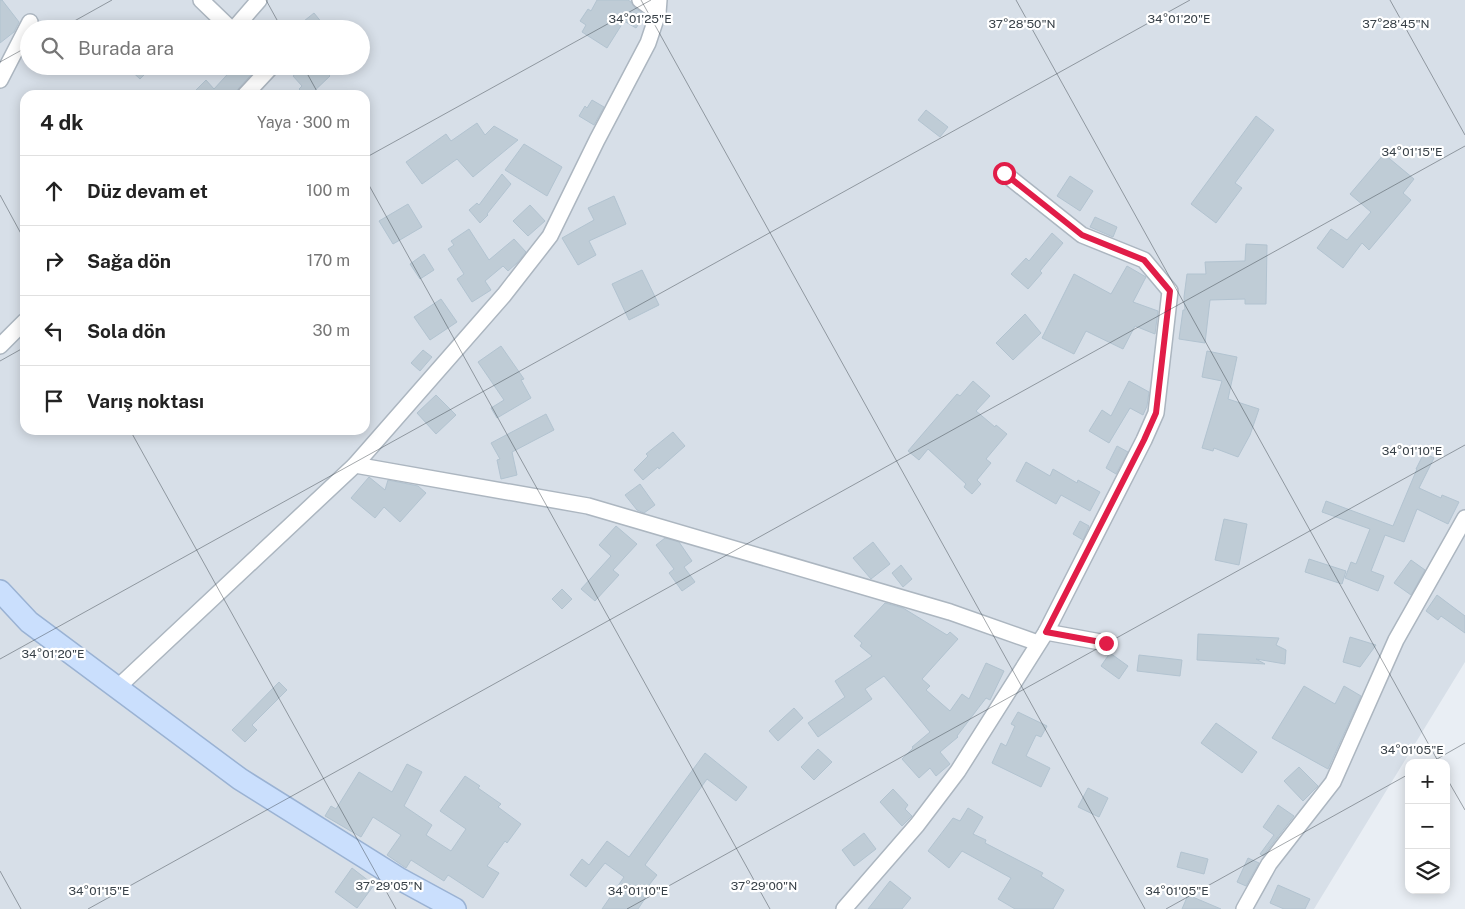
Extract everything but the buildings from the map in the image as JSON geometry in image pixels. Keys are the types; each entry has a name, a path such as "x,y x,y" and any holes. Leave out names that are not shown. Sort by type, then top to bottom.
{"street":[{"path":"200,0 223,20"},
{"path":"241,20 259,0"},
{"path":"117,688 355,465 504,295 550,236 597,140 648,43 659,7 640,0"},
{"path":"0,80 20,41"},
{"path":"250,90 264,75"},
{"path":"844,909 917,825 958,771 1042,637 1144,440 1156,413 1170,291 1144,260 1082,235 1004,173"},
{"path":"0,346 20,326"},
{"path":"355,465 588,506 1042,637 1106,643"},
{"path":"1244,909 1269,864 1333,782 1396,640 1465,518"},
{"path":"0,591 29,622 240,779 398,878 455,909"}],"shaded area":[{"path":"0,0 1465,0 1465,662 1314,909 0,909"}],"route":[{"path":"1004,173 1082,235 1144,260 1170,291 1156,413 1046,632 1106,643"}]}
